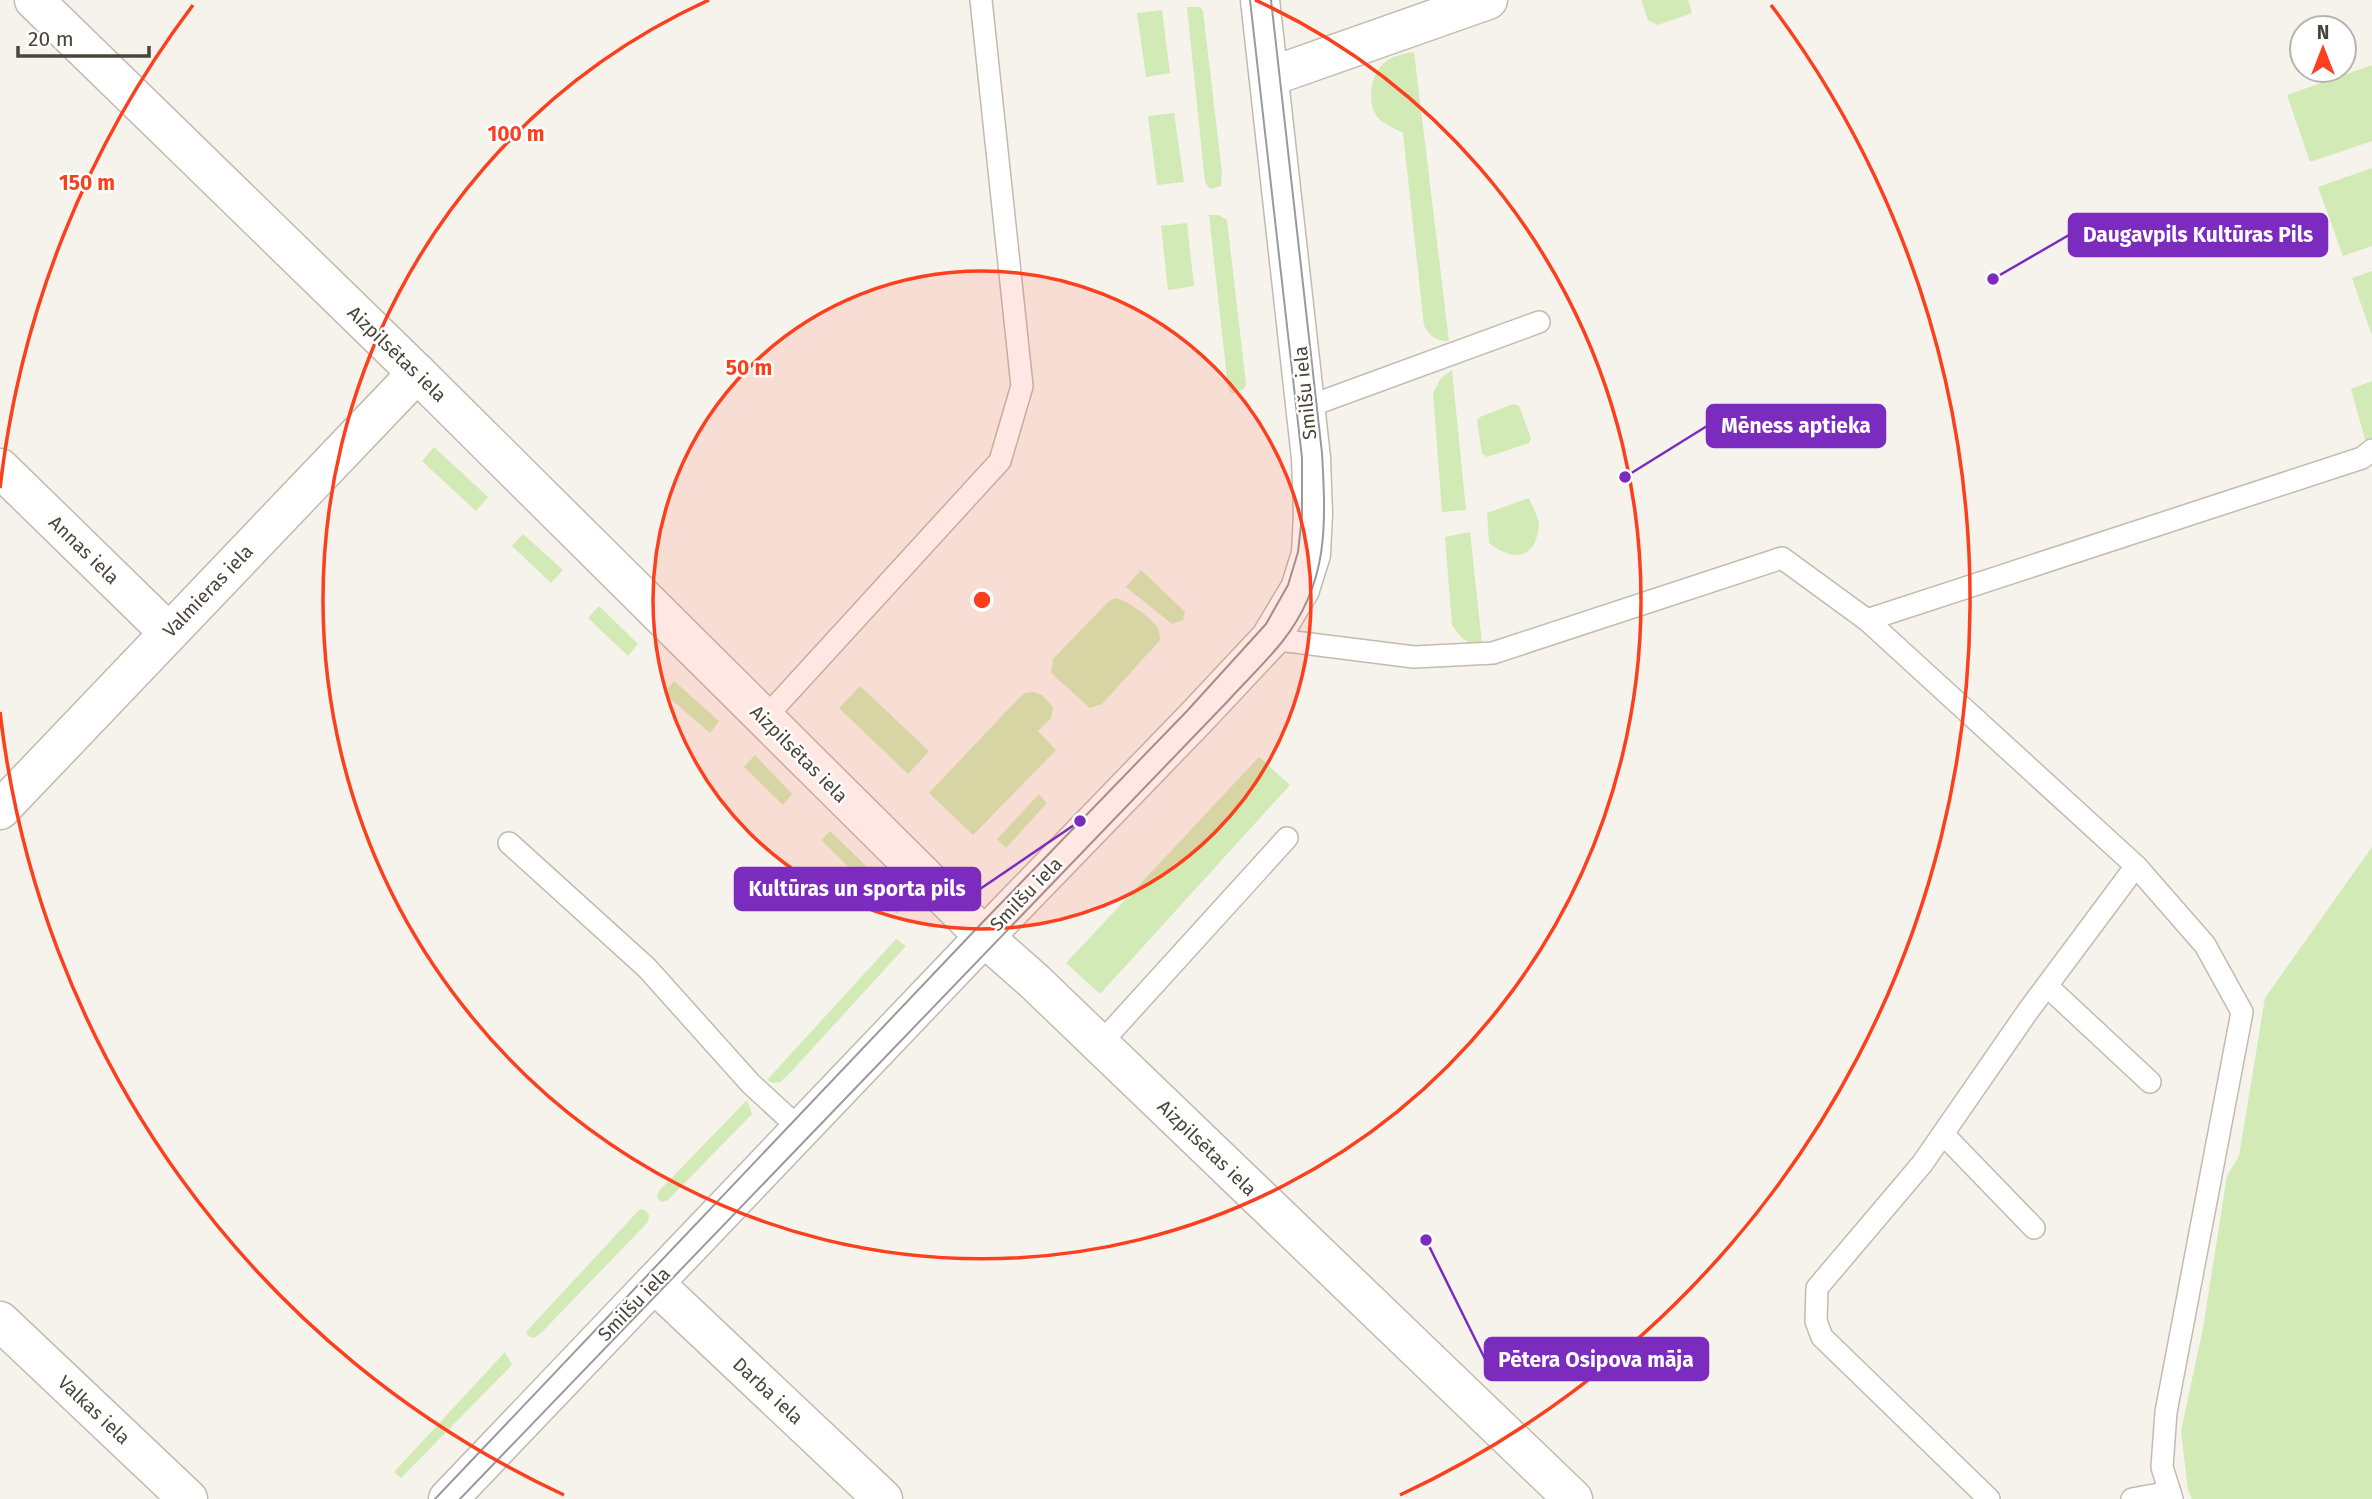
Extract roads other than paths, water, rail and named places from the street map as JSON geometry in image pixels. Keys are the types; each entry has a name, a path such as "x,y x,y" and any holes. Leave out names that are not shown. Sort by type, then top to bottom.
{"street":[{"name":"Aizpilsētas iela","path":"34,0 417,373 985,936 1573,1499"},
{"name":"Smilšu iela","path":"448,1499 1270,639 1300,589 1311,554 1313,514 1307,407 1260,0"},
{"path":"1269,77 1488,0"},
{"name":"Valmieras iela","path":"0,810 417,373"},
{"name":"Annas iela","path":"0,468 168,632"},
{"name":"Darba iela","path":"654,1283 884,1499"},
{"name":"Valkas iela","path":"0,1321 188,1499"}],"lane":[{"path":"764,719 1000,461 1004,449 1023,386 981,0"},
{"path":"1307,407 1539,322"},
{"path":"1867,620 2361,458 2372,450"},
{"path":"1270,639 1414,657 1493,653 1782,558 1867,620 2136,866 2205,945 2242,1012 2166,1412 2162,1467 2171,1496 2132,1499"},
{"path":"1099,1045 1287,838"},
{"path":"509,843 647,968 751,1084 800,1129"},
{"path":"1989,1499 1822,1337 1816,1321 1817,1288 1922,1164 2047,986 2136,866"},
{"path":"2047,986 2150,1082"},
{"path":"1943,1134 2034,1228"}],"tram line":[{"path":"435,1499 977,928 1187,711 1266,624 1288,585 1298,552 1302,516 1302,458 1250,0"},
{"path":"460,1499 1227,702 1282,642 1309,598 1321,552 1324,505 1322,453 1271,0"}],"place":[{"name":"Daugavpils Kultūras Pils","path":"1993,279"},
{"name":"Mēness aptieka","path":"1625,477"},
{"name":"Kultūras un sporta pils","path":"1080,821"},
{"name":"Pētera Osipova māja","path":"1426,1240"}]}
